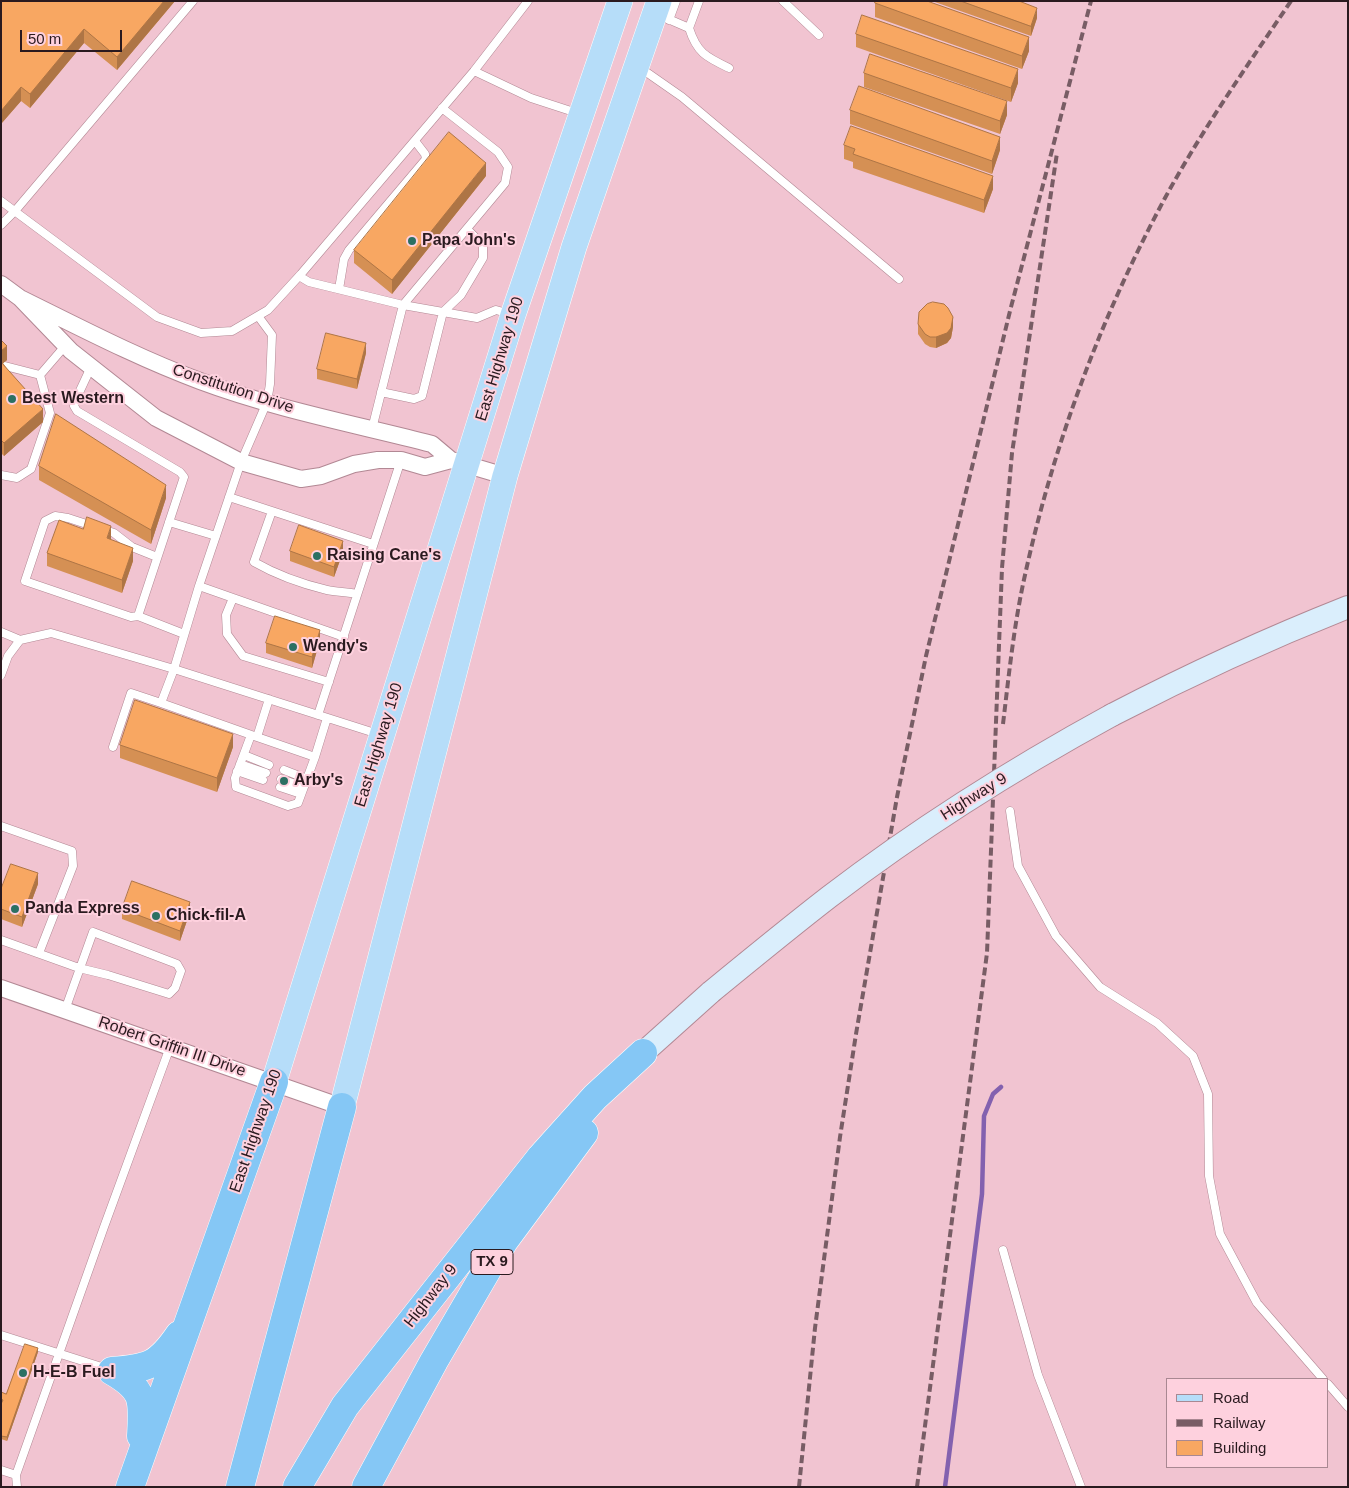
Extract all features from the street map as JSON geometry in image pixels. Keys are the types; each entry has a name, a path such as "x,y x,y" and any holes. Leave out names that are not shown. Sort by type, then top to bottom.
{"highway":[{"name":"Highway 9","path":"297,1487 344,1406 541,1157 595,1097 643,1053"},
{"name":"Highway 9","path":"366,1487 434,1361 504,1241 643,1053"},
{"name":"East Highway 190","path":"135,1475 274,1082"},
{"path":"240,1487 342,1107"},
{"path":"112,1371 141,1368 158,1360 170,1349 191,1316"},
{"path":"112,1371 134,1386 142,1402 143,1410 135,1475"}],"main road":[{"name":"East Highway 190","path":"274,1082 382,735 459,463 513,315 620,1"},
{"path":"342,1107 505,476 574,247 637,66 661,12"},
{"path":"574,247 572,215 600,134 599,125 592,118 582,114"},
{"name":"Highway 9","path":"643,1053 711,992 814,909 901,845 1054,746 1161,689 1300,626 1348,607"}],"street":[{"name":"Constitution Drive","path":"1,284 20,298 65,346 156,418 242,462 301,479 321,476 354,464 378,460 401,460 425,467 459,463"},
{"name":"Constitution Drive","path":"20,298 134,353 200,381 267,402 432,444 459,463 505,476"},
{"name":"Robert Griffin III Drive","path":"1,988 342,1107"}],"lane":[{"path":"1,225 15,211 193,1"},
{"path":"1,201 157,317 201,333 232,331 268,310 299,276 474,71 528,1"},
{"path":"676,1 661,12 689,28"},
{"path":"699,1 689,28 694,42 699,50 712,60 729,68"},
{"path":"784,1 819,35"},
{"path":"637,66 682,97 899,279"},
{"path":"474,71 531,98 582,114"},
{"path":"372,429 403,305 505,183 508,167 498,152 442,108"},
{"path":"339,289 344,259 349,250 426,159 425,154 415,140"},
{"path":"381,392 414,399 422,396 443,312 462,295 483,258 483,245 467,229"},
{"path":"299,276 309,282 403,305 477,318 496,310 513,315"},
{"path":"161,703 174,669 229,497 267,402 270,384 272,335 258,316"},
{"path":"40,375 65,346"},
{"path":"1,365 40,375"},
{"path":"90,367 74,406 77,411 180,472 184,477 138,616"},
{"path":"1,475 17,478 31,470 50,413 40,375"},
{"path":"318,715 401,460"},
{"path":"229,497 373,544"},
{"path":"272,511 254,562 270,571 328,590 357,594"},
{"path":"157,557 132,547 114,533 68,518 55,516 45,521 25,581 131,617 138,616 184,634"},
{"path":"169,522 216,536"},
{"path":"199,586 344,637"},
{"path":"233,598 226,615 227,634 242,656 329,682"},
{"path":"1,632 20,640 51,633 174,669 382,735"},
{"path":"1,675 8,656 20,640"},
{"path":"113,747 131,693 314,757"},
{"path":"269,699 235,778 236,787 288,806 298,804 327,718"},
{"path":"244,756 269,765"},
{"path":"239,768 265,777"},
{"path":"284,770 307,779"},
{"path":"281,783 302,791"},
{"path":"1010,811 1018,866 1056,936 1100,987 1156,1024 1193,1056 1208,1094 1209,1176 1220,1234 1257,1303 1323,1378"},
{"path":"1,826 72,850 73,866 39,953"},
{"path":"1,940 79,968 169,994 175,988 181,971 178,964 93,932 79,968 65,1010"},
{"path":"17,1487 16,1475 170,1046"},
{"path":"1002,1250 1038,1375 1081,1487"},
{"path":"1,1335 112,1371"},
{"path":"1329,1385 1348,1407"},
{"path":"1,1470 16,1475"}],"building":[{"path":"1,1 164,1 117,57 84,29 30,94 21,87 1,111"},
{"path":"875,1 927,1 1029,37 1022,56 875,3"},
{"path":"961,1 1019,1 1037,8 1031,26"},
{"path":"862,15 1018,69 1011,88 856,34"},
{"path":"870,54 1007,101 1000,121 864,73"},
{"path":"859,86 1000,137 992,161 850,110"},
{"path":"851,126 993,176 984,200 853,154 855,149 844,145"},
{"path":"449,132 486,163 392,280 354,250"},
{"path":"933,302 944,304 953,317 951,328 947,333 930,337 925,334 918,324 919,312 927,304"},
{"path":"326,333 366,343 357,379 317,369"},
{"path":"1,340 7,346 1,351"},
{"name":"Best Western","path":"1,362 43,409 4,443 1,440"},
{"path":"56,414 166,485 151,530 39,466"},
{"path":"87,517 111,526 107,538 133,548 122,580 47,553 59,520 83,529"},
{"path":"299,525 343,541 334,567 290,551"},
{"name":"Wendy's","path":"275,616 320,630 312,657 266,643"},
{"path":"135,700 233,734 217,778 120,745"},
{"name":"Panda Express","path":"11,864 38,873 22,917 1,909 1,889"},
{"name":"Chick-fil-A","path":"132,881 190,902 180,931 122,909"},
{"name":"H-E-B Fuel","path":"25,1344 38,1348 7,1437 1,1436 1,1404 3,1400 1,1399 1,1392 6,1394"}],"waterway":[{"path":"945,1487 982,1194 984,1116 993,1094 1001,1087"}],"railway":[{"path":"799,1487 815,1328 840,1137 897,797 926,656 1010,311 1091,1"},
{"path":"1003,724 1018,612 1037,526 1065,429 1100,335 1142,243 1179,173 1225,98 1291,1"},
{"path":"917,1487 987,953 1002,568 1012,453 1057,153"}],"place":[{"name":"Papa John's","path":"412,241"},
{"name":"Best Western","path":"12,399"},
{"name":"Raising Cane's","path":"317,556"},
{"name":"Wendy's","path":"293,647"},
{"name":"Arby's","path":"284,781"},
{"name":"Panda Express","path":"15,909"},
{"name":"Chick-fil-A","path":"156,916"},
{"name":"H-E-B Fuel","path":"23,1373"}]}
